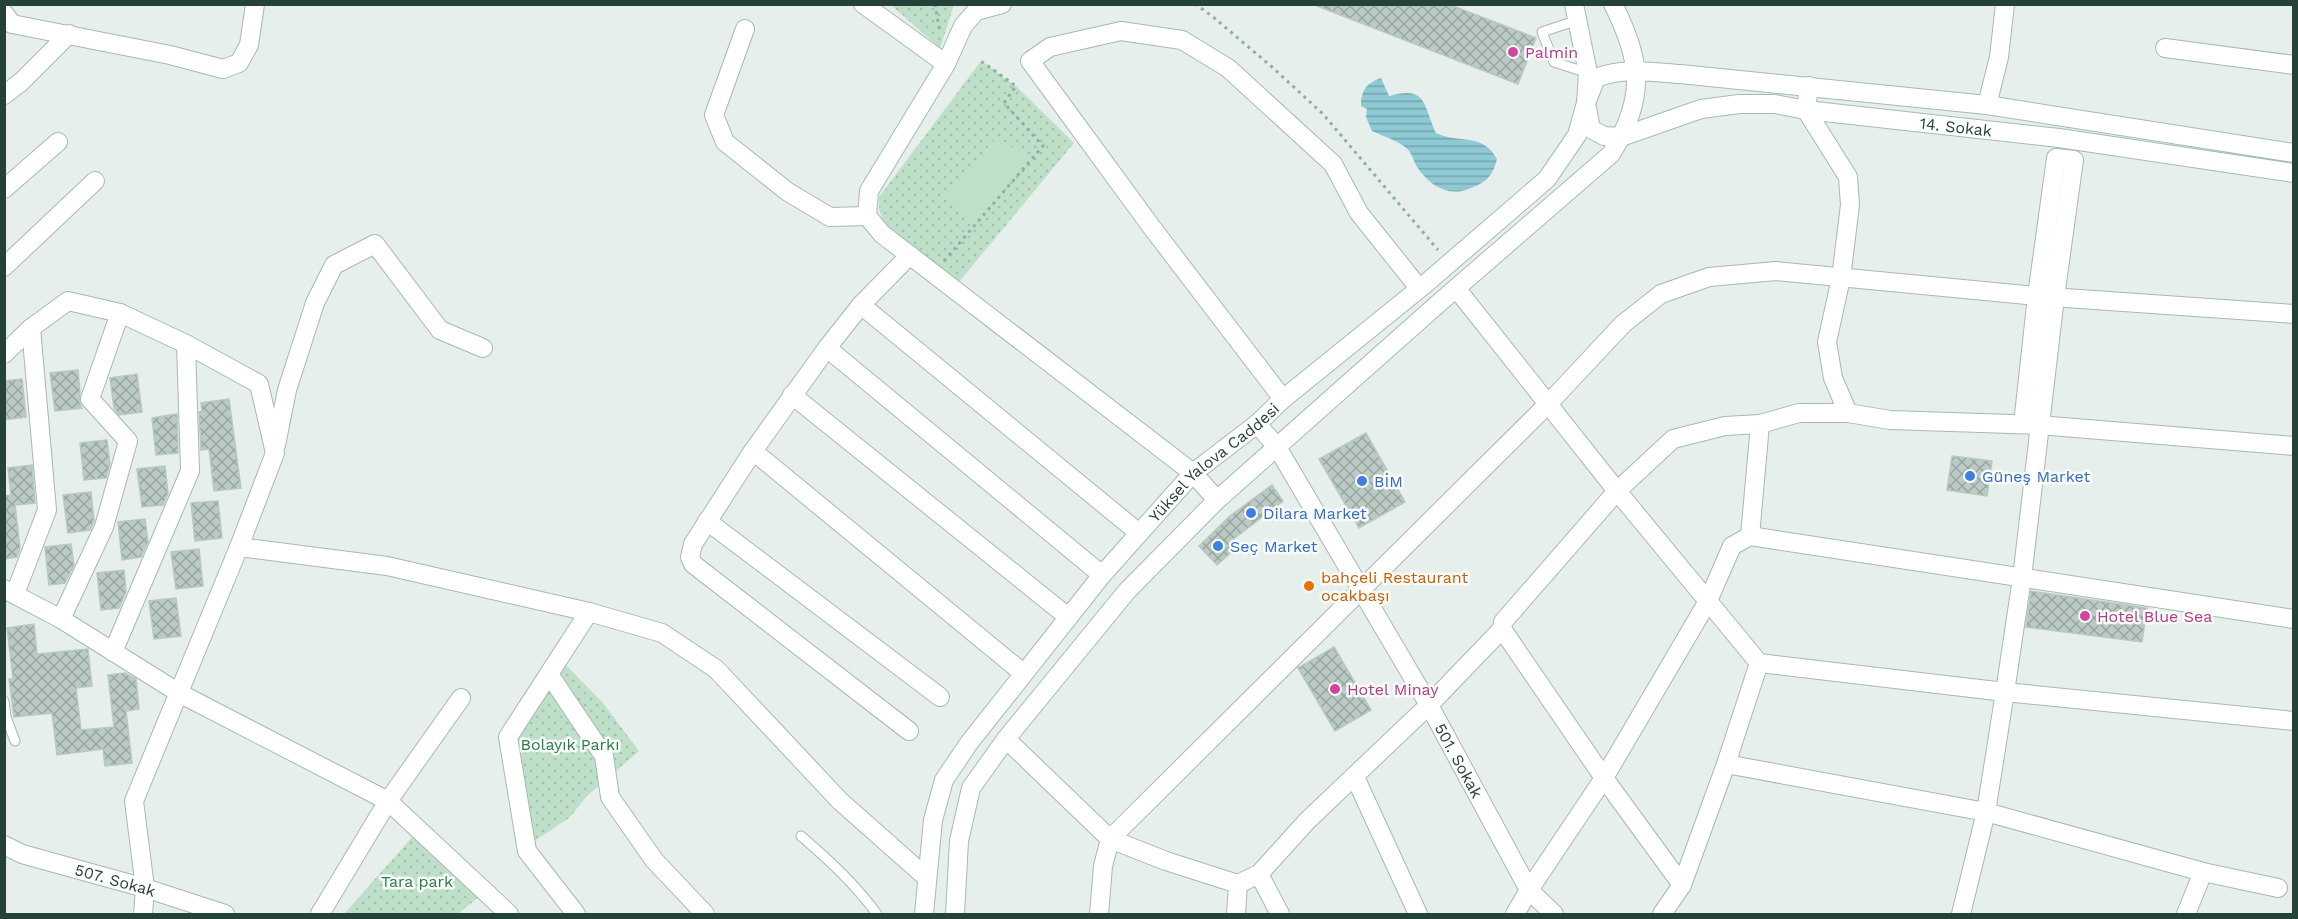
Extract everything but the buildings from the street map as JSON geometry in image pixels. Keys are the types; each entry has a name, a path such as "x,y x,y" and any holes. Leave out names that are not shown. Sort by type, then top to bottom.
{"street":[{"path":"4,13 12,24 170,55 223,69 239,63 249,45 255,4"},
{"path":"863,4 946,64"},
{"path":"967,4 963,26 946,64 869,191 867,216 882,234 1193,473 1217,500"},
{"path":"963,26 976,11 1002,4"},
{"path":"1613,4 1623,24 1647,58 1680,74"},
{"path":"1987,105 1999,57 2005,4"},
{"name":"Yüksel Yalova Caddesi","path":"924,915 933,820 944,780 969,743 1102,575 1193,473 1257,424 1283,399 1547,179 1577,135 1586,103 1588,73 1576,12"},
{"path":"1622,137 1604,136 1591,129 1586,103 1596,78 1610,72 1637,78 1623,24"},
{"path":"745,29 714,116 725,142 788,192 830,218 867,216"},
{"path":"1283,399 1153,229 1030,61 1050,47 1121,31 1182,40 1228,68 1333,164 1359,213 1419,288"},
{"path":"4,94 21,82 69,34"},
{"path":"2165,48 2294,65"},
{"name":"14. Sokak","path":"1637,78 1680,74 1987,105 2059,114 2294,153"},
{"name":"Yüksel Yalova Caddesi","path":"955,915 959,841 970,788 1006,739 1048,691 1127,591 1217,500 1611,154 1622,137 1632,111 1637,78"},
{"path":"1809,86 1806,110 1848,177 1850,205 1841,278 1827,342 1833,378 1848,413"},
{"name":"14. Sokak","path":"1622,137 1649,126 1710,108 1739,104 1775,104 1806,110 2059,138 2294,173"},
{"path":"4,189 58,142"},
{"path":"1961,915 1986,812 2022,578 2031,425 2046,297 2056,158 2074,160 2046,297"},
{"path":"4,267 95,181"},
{"path":"143,915 145,888 134,801 239,547 275,453 287,390 315,303 333,265 375,244 441,330 483,348"},
{"path":"909,731 693,564 690,557 693,544 707,521 792,395 861,305 910,255"},
{"path":"1099,915 1103,866 1110,838 1360,587 1549,403 1623,324 1661,294 1709,278 1776,272 2046,297 2294,314"},
{"path":"1456,288 1617,491 1759,663 2005,692 2294,721"},
{"path":"4,354 31,328 68,301 120,313 186,344 259,384 275,453"},
{"path":"861,305 1139,533"},
{"path":"61,619 104,527 128,441 90,399 120,313"},
{"path":"31,328 47,510 10,592 61,619 179,693 388,801 509,915"},
{"path":"113,652 190,471 186,344"},
{"path":"827,348 1102,575"},
{"path":"792,395 1068,617"},
{"path":"1006,739 1110,838 1166,861 1238,884 1260,874 1307,821 1429,705 1502,629 1503,622 1617,491 1673,439 1725,426 1760,424 1799,413 1848,413 1890,420 2031,425 2294,446"},
{"name":"501. Sokak","path":"1257,424 1277,447 1429,705 1529,890 1554,915"},
{"path":"1750,536 1760,424"},
{"path":"753,451 1023,673"},
{"path":"707,521 940,697"},
{"path":"1515,915 1529,890 1604,778 1707,601 1732,546 1750,536 2294,619"},
{"path":"239,547 387,566 590,612 662,633 716,669 840,801 927,878"},
{"path":"576,915 527,851 508,737 590,612"},
{"path":"1502,629 1604,778 1682,885"},
{"path":"1662,915 1682,885 1726,764 1759,663"},
{"path":"549,674 604,756 610,797 654,860 705,915"},
{"path":"320,915 388,801 461,698"},
{"path":"1726,764 1986,812 2203,872 2278,888"},
{"path":"1355,777 1418,915"},
{"name":"507. Sokak","path":"4,845 22,854 145,888 225,915"},
{"path":"2186,915 2203,872"},
{"path":"1260,874 1280,915"},
{"path":"1236,915 1238,884"}],"lane":[{"path":"1576,12 1542,32 1554,62 1588,73"},
{"path":"4,701 6,717 15,741"},
{"path":"801,836 864,896 877,915"}],"path":[{"path":"1195,4 1272,67 1323,114 1449,263"},
{"path":"949,256 1043,146 1004,103 1016,86 981,62"}],"green space":[{"path":"891,5 954,5 940,48"},
{"path":"981,61 1016,86 1074,143 959,282 887,226 880,212 879,197"},
{"path":"997,136 1028,160 978,224 946,199"},
{"name":"Bolayık Parkı","path":"565,664 603,703 639,751 587,796 569,818 533,842 513,737"},
{"name":"Tara park","path":"415,834 481,895 458,914 344,914"}],"water":[{"path":"1381,78 1389,96 1411,93 1422,100 1436,133 1477,142 1491,151 1497,159 1488,177 1477,186 1463,191 1448,191 1434,185 1422,174 1405,147 1372,131 1366,117 1367,109 1361,106 1362,96 1368,85"}],"place":[{"name":"Palmin","path":"1513,52"},
{"name":"Güneş Market","path":"1970,476"},
{"name":"BİM","path":"1362,481"},
{"name":"Dilara Market","path":"1251,513"},
{"name":"Seç Market","path":"1218,546"},
{"name":"bahçeli Restaurant ocakbaşı","path":"1309,586"},
{"name":"Hotel Blue Sea","path":"2085,616"},
{"name":"Hotel Minay","path":"1335,689"}]}
